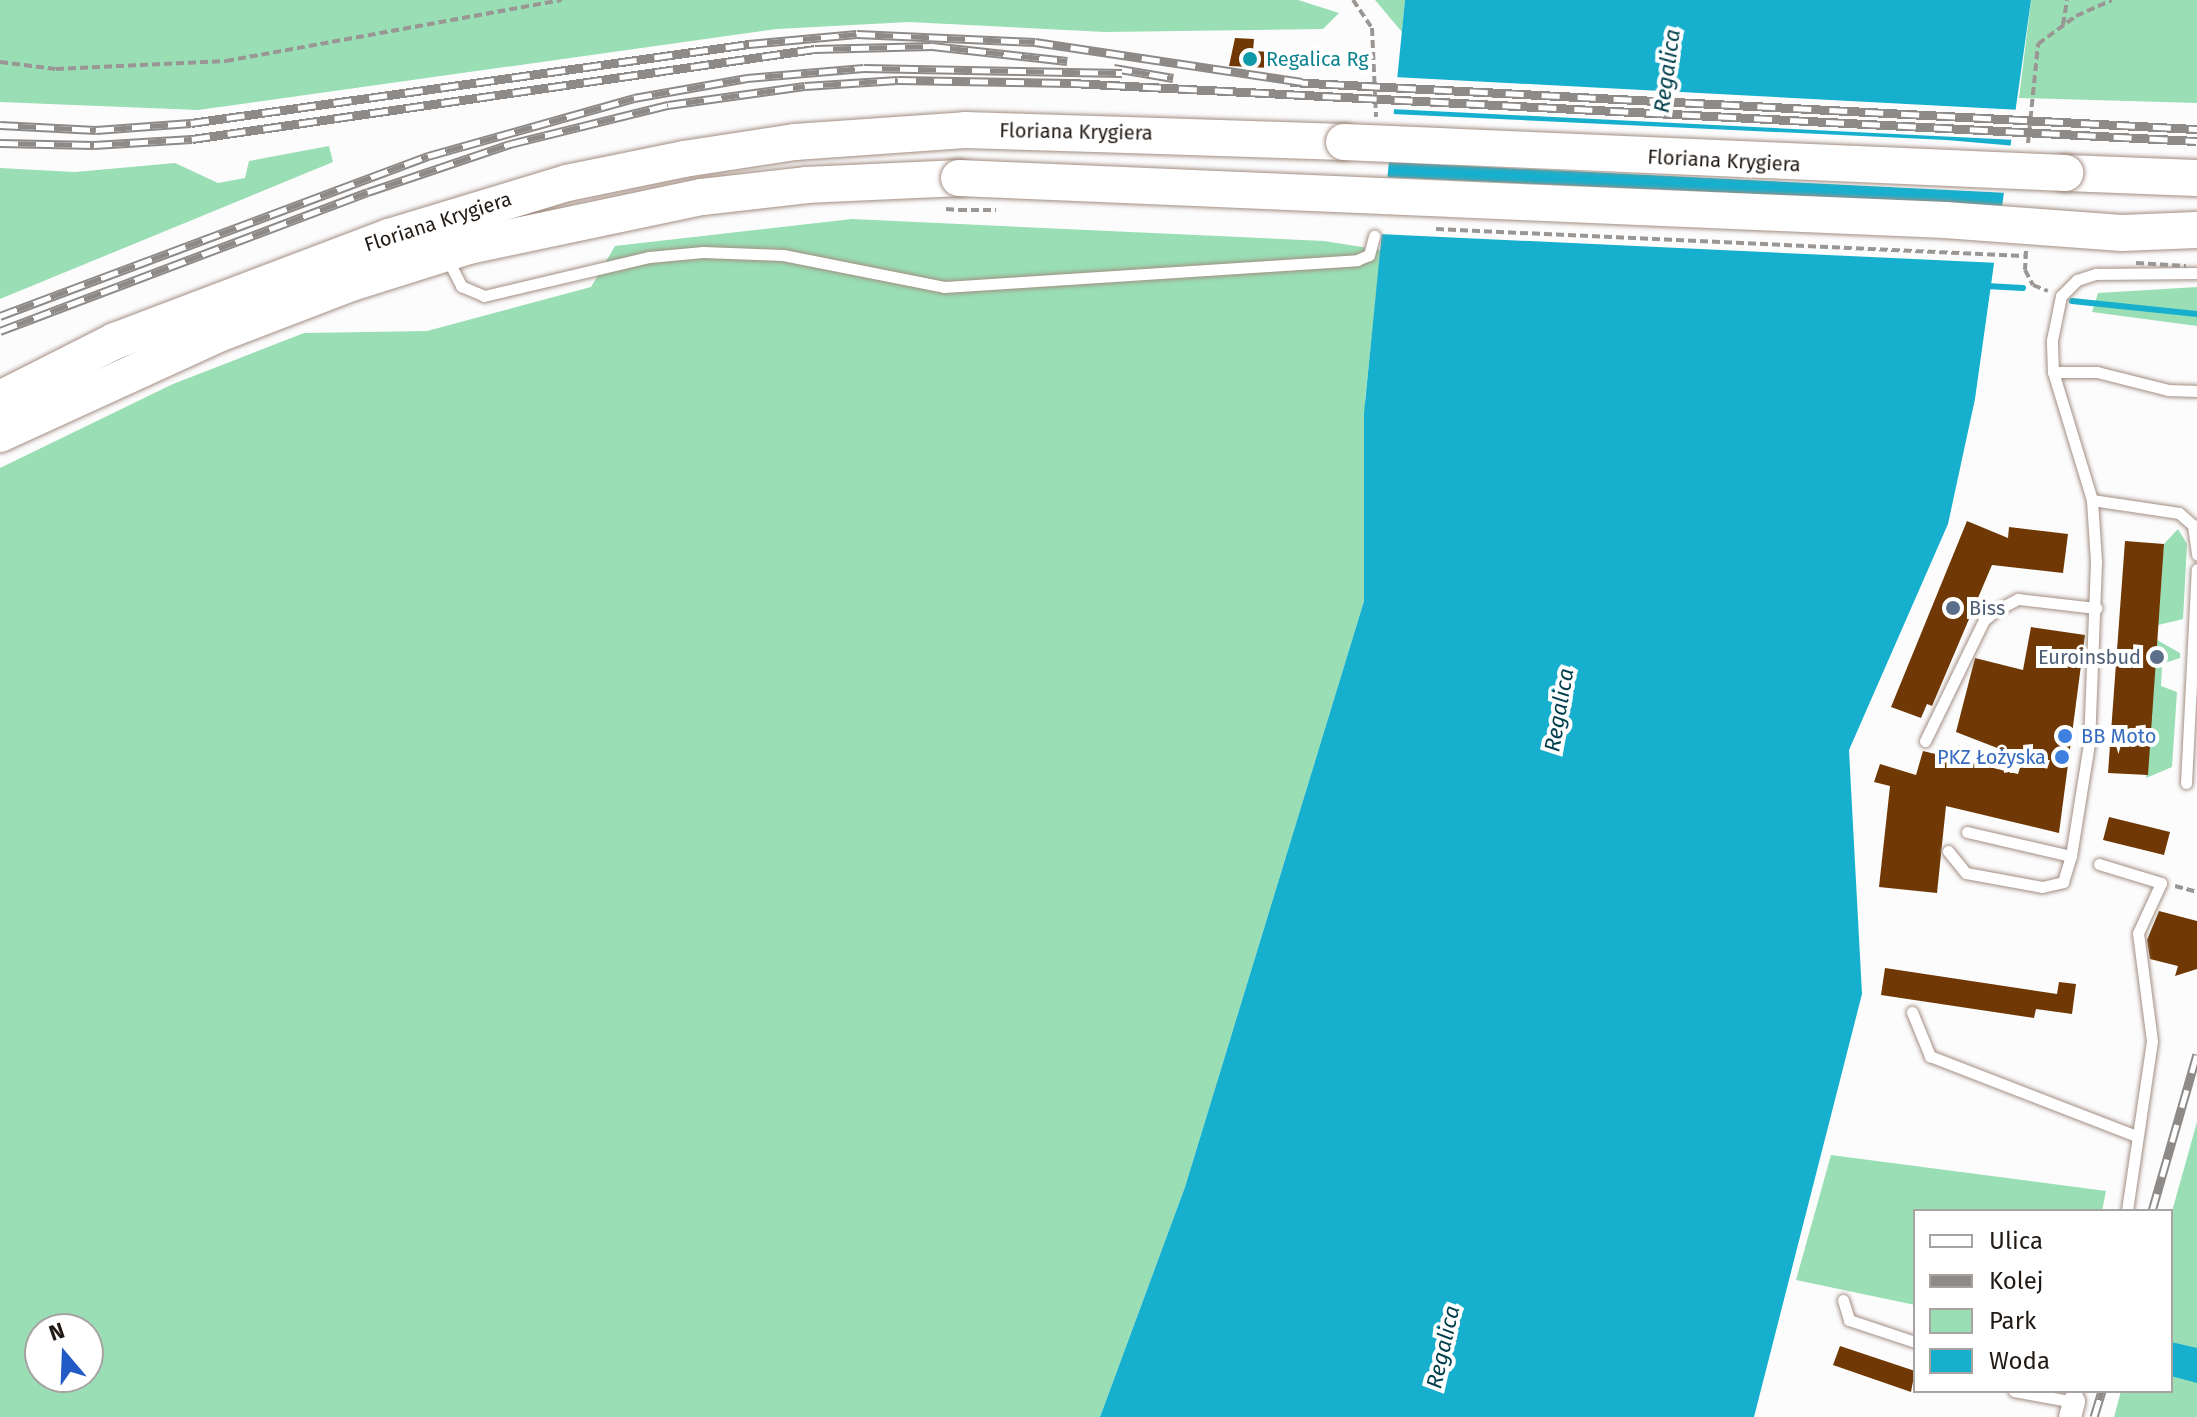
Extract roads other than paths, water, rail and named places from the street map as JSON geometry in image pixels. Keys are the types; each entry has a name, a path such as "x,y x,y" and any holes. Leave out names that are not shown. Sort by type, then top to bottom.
{"main road":[{"name":"Floriana Krygiera","path":"0,399 115,341 389,237 553,187 684,159 795,142 965,130 1344,142 2197,178"},
{"name":"Floriana Krygiera","path":"0,434 169,354 311,297 445,253 559,224 702,197 831,183 959,194 1929,219 2122,233 2197,230"}],"lane":[{"path":"445,253 461,286 490,297 649,257 703,252 783,255 901,282 973,287 1357,260 1369,255 1374,236"},
{"path":"1948,851 1966,873 2042,887 2063,882 2071,856 2089,744 2096,608 2092,500 2053,372 2055,311 2061,296 2077,280 2120,271 2197,273"},
{"path":"2053,372 2097,372 2168,390 2197,391"},
{"path":"2092,500 2179,513 2193,525 2197,555"},
{"path":"2186,783 2197,569"},
{"path":"1925,741 1984,620 1995,611 2018,599 2096,608"},
{"path":"1967,832 2071,856"},
{"path":"2099,864 2161,883 2138,933 2152,1041 2127,1209"},
{"path":"1912,1012 1930,1056 2136,1136"},
{"path":"1843,1300 1849,1320 1913,1341"},
{"path":"2024,1393 2074,1403"}],"water":[{"name":"Regalica","path":"1405,0 2031,0 1975,399 1948,524 1849,750 1862,994 1754,1417 1100,1417 1185,1187 1364,601 1364,413"},
{"path":"2173,1342 2197,1348 2197,1383 2173,1377"}],"waterway":[{"path":"1986,286 2023,288"},
{"path":"2072,301 2197,314"}],"railway":[{"path":"0,125 96,130 191,123 749,44 857,34 1035,42 1302,82"},
{"path":"0,143 94,145 192,139 815,49 932,46 1067,61"},
{"path":"0,316 428,156 634,98 747,78 864,68 1122,73"},
{"path":"1114,68 1173,78"},
{"path":"0,331 368,192 510,144 668,105 805,86 898,80 1071,83 2197,141"},
{"path":"1290,82 2197,129"},
{"path":"2153,1209 2197,1054"},
{"path":"2094,1417 2101,1393"}],"place":[{"name":"Regalica Rg","path":"1250,59"},
{"name":"Biss","path":"1953,608"},
{"name":"Euroinsbud","path":"2157,657"},
{"name":"BB Moto","path":"2065,736"},
{"name":"PKZ Łożyska","path":"2062,757"}]}
